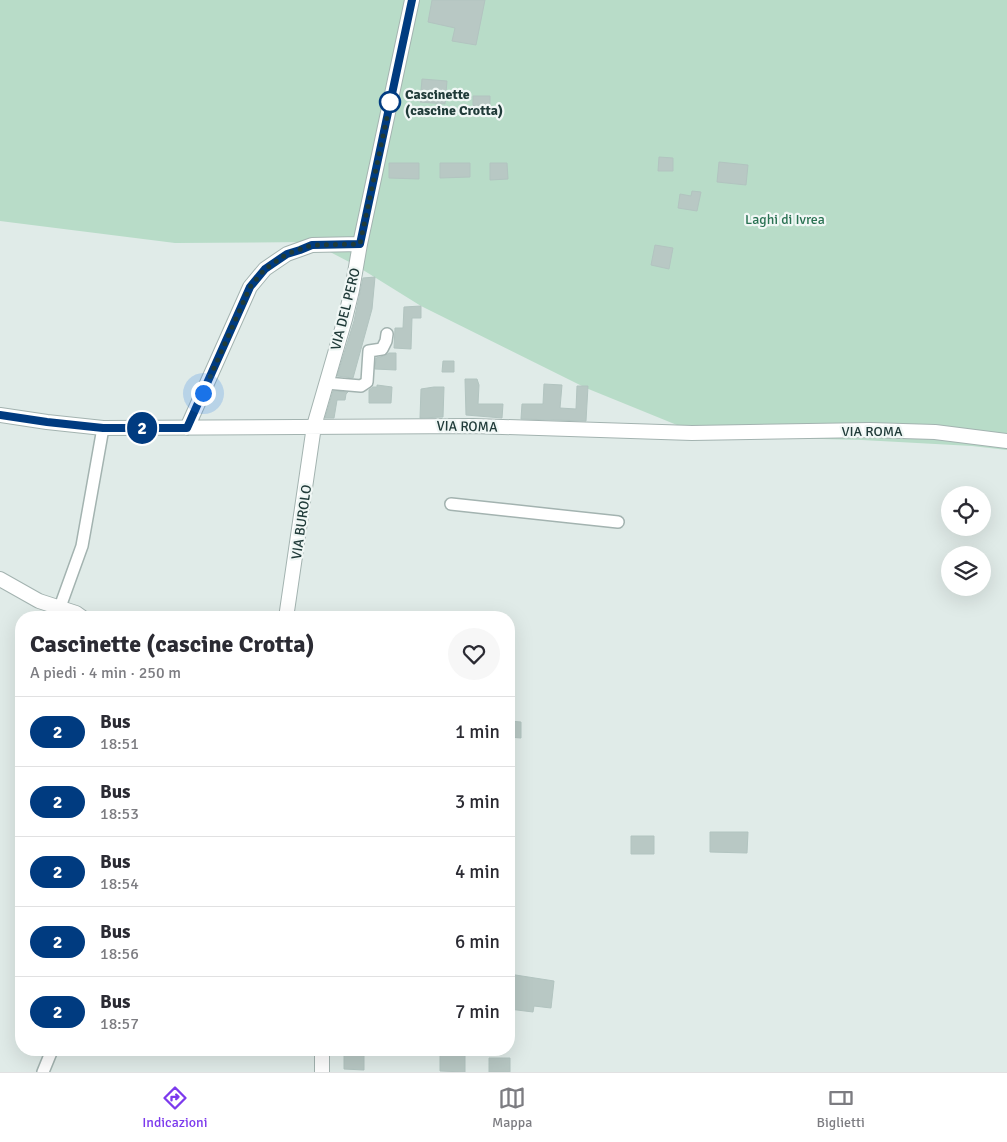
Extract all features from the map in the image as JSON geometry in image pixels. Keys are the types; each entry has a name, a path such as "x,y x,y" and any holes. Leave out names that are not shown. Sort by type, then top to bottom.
{"street":[{"name":"VIA DEL PERO","path":"314,426 345,319 412,0"},
{"path":"187,428 250,287 265,269 287,254 312,245 360,244"},
{"path":"326,383 362,386 367,382 369,351 382,349 387,334"},
{"name":"VIA ROMA","path":"0,415 103,428 473,426 692,433 870,430 935,432 1007,441"},
{"name":"VIA BUROLO","path":"287,611 314,426"},
{"path":"60,607 82,546 103,428"},
{"path":"451,504 618,522"},
{"path":"0,579 39,601 71,611"},
{"path":"43,1072 50,1056"},
{"path":"322,1056 322,1072"}],"green space":[{"name":"Laghi di Ivrea","path":"0,0 1007,0 1007,450 972,446 862,440 704,436 586,388 421,306 355,265 311,242 175,243 0,221"}],"building":[{"path":"432,0 485,0 476,45 452,41 455,28 428,22"},
{"path":"422,79 447,81 445,104 420,102"},
{"path":"473,96 490,96 490,106 473,106"},
{"path":"659,157 673,158 673,171 658,171"},
{"path":"719,162 748,165 746,185 717,182"},
{"path":"389,163 419,163 419,179 389,178"},
{"path":"440,163 470,163 470,177 440,178"},
{"path":"490,163 507,163 508,179 490,180"},
{"path":"692,191 701,192 697,211 678,208 680,194 691,196"},
{"path":"655,245 673,248 669,269 651,265"},
{"path":"375,277 372,309 353,378 337,376 354,321 363,278"},
{"path":"421,306 421,318 412,318 411,349 394,348 395,328 403,328 404,307"},
{"path":"389,353 396,353 396,370 375,369 376,358"},
{"path":"443,361 454,361 454,372 442,372"},
{"path":"465,379 477,379 479,385 478,404 503,404 502,418 466,415"},
{"path":"544,384 562,385 560,408 576,409 577,386 588,386 586,421 521,419 522,404 543,404"},
{"path":"377,385 392,387 391,403 369,403 369,390 377,387"},
{"path":"444,387 443,417 420,418 421,389"},
{"path":"333,391 348,392 345,400 337,400 334,418 325,418"},
{"path":"515,722 521,722 521,738 515,738"},
{"path":"710,832 748,832 747,853 710,852"},
{"path":"631,836 654,836 654,854 631,854"},
{"path":"515,975 554,981 551,1008 534,1006 533,1012 515,1010"},
{"path":"344,1056 364,1056 364,1070 344,1069"},
{"path":"440,1056 465,1056 465,1072 440,1071"},
{"path":"489,1058 510,1058 510,1072 489,1072"}],"bus line":[{"name":"2","path":"0,415 103,428 187,428 250,287 265,269 287,254 312,245 360,244 412,0"}],"place":[{"name":"Cascinette (cascine Crotta)","path":"390,102"}],"route":[{"path":"203,393 250,287 265,269 287,254 312,245 360,244 392,94 390,102"}]}
